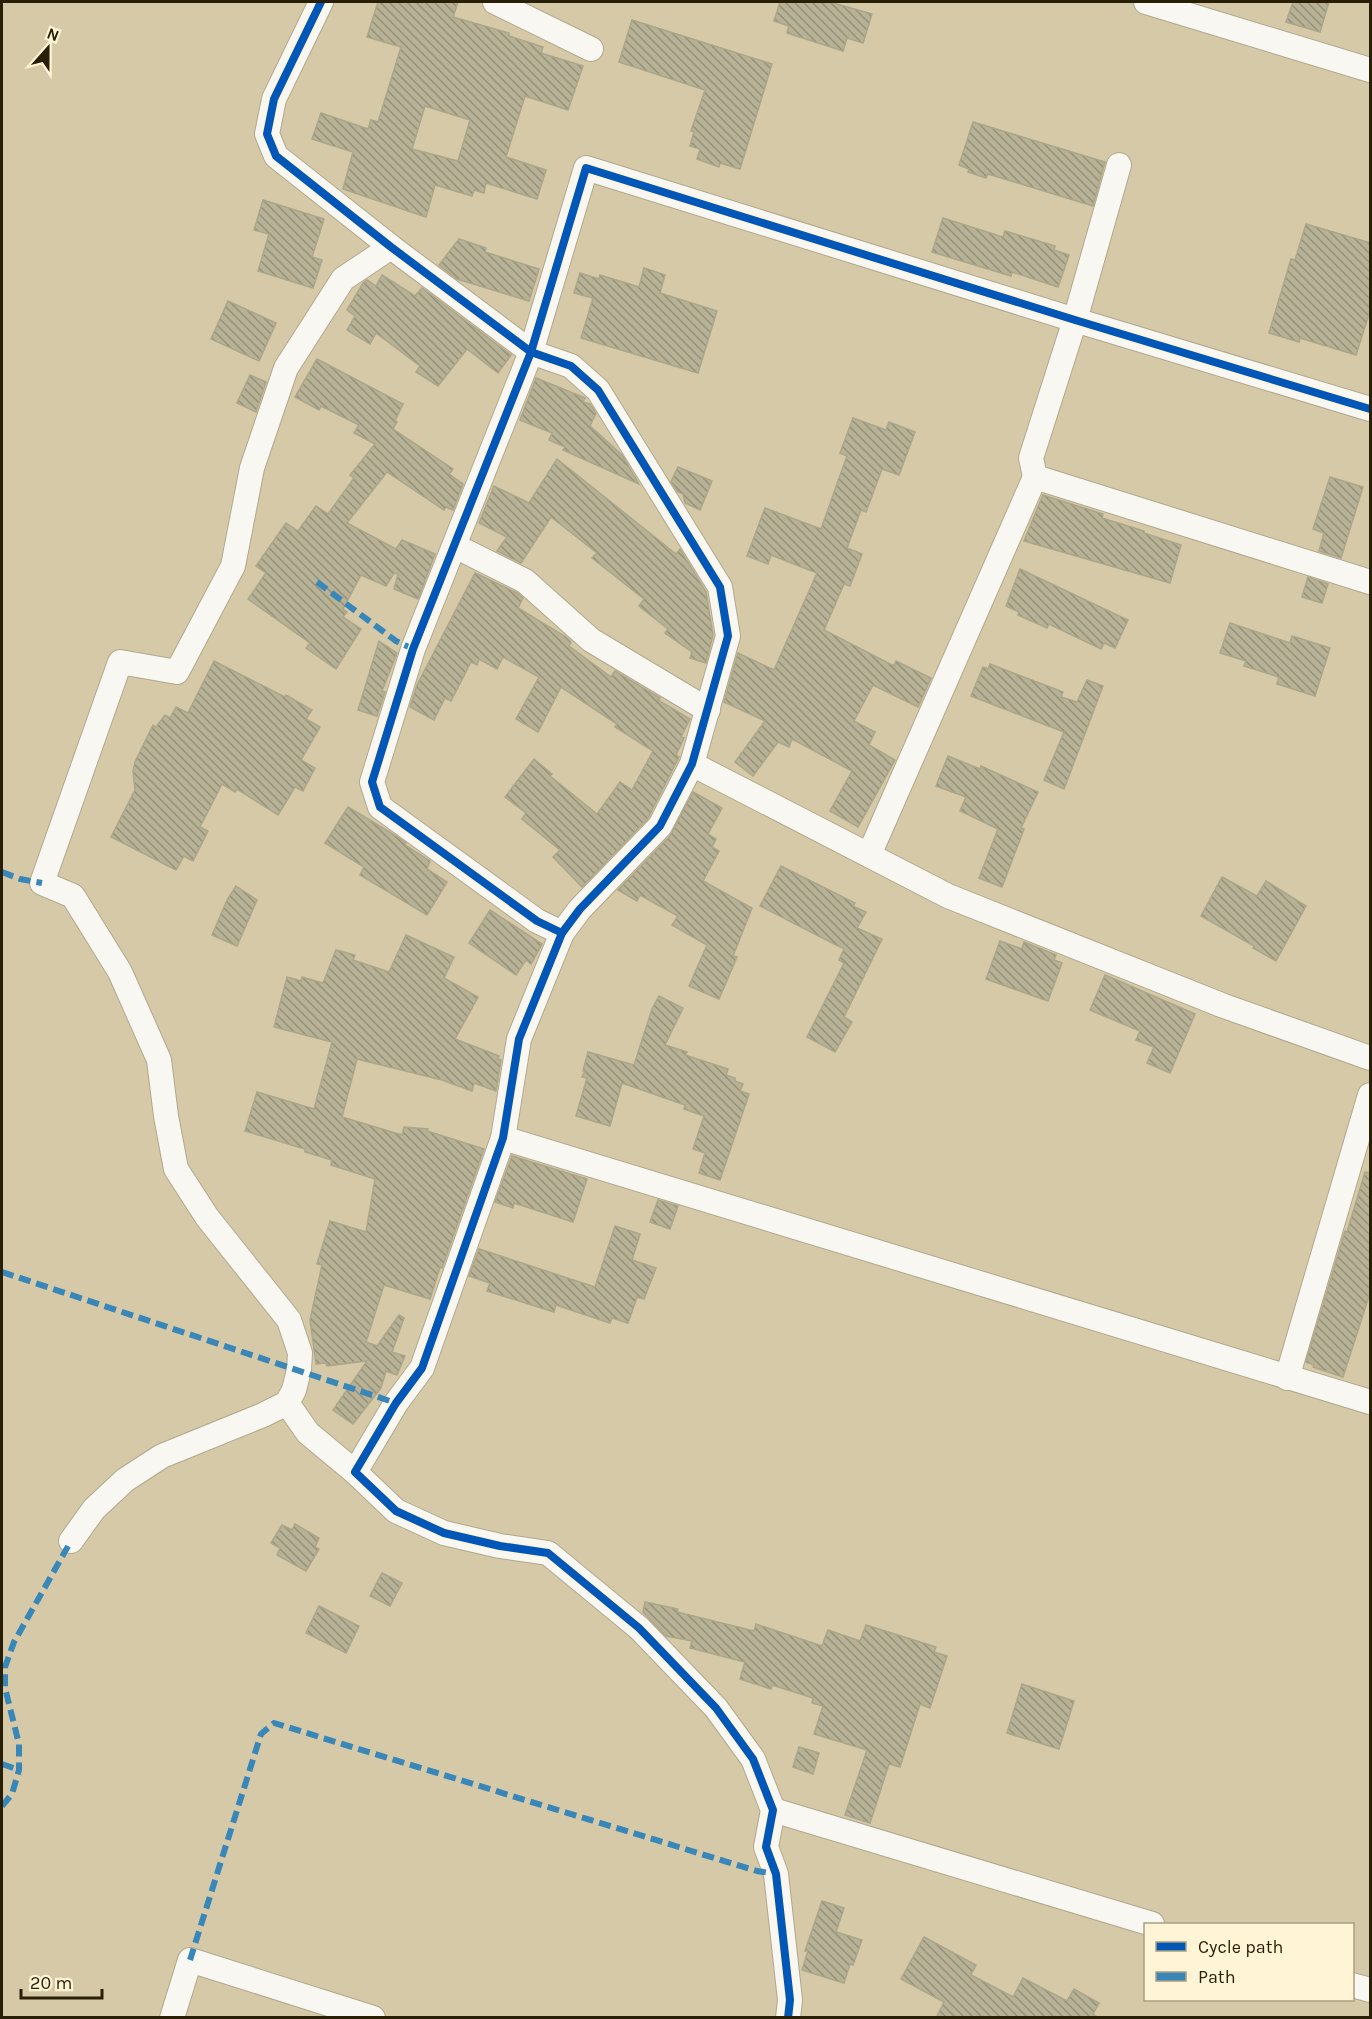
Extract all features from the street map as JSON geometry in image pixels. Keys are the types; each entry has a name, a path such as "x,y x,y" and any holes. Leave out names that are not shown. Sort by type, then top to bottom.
{"street":[{"path":"321,2 274,99 267,134 276,156 391,247 531,352 572,366 598,390 720,587 728,636 692,764 660,826 580,909 562,933 519,1040 503,1138 422,1368 396,1403 355,1472"},
{"path":"495,2 591,49"},
{"path":"1146,2 1206,10 1371,70"},
{"path":"869,855 1035,477 1031,458 1075,320 1119,165"},
{"path":"562,933 537,921 380,807 372,782 413,649 531,352 586,168 1371,409"},
{"path":"71,1540 94,1509 125,1480 162,1456 264,1415 286,1403 294,1390 300,1353 289,1320 207,1217 176,1169 159,1060 120,972 73,896 42,883 120,662 177,672 233,566 252,468 286,368 343,279 391,247"},
{"path":"1035,477 1371,582"},
{"path":"455,546 525,581 591,640 708,710"},
{"path":"692,764 948,896 1224,1006 1371,1058"},
{"path":"1287,1378 1371,1095"},
{"path":"503,1138 1371,1402"},
{"path":"286,1403 308,1433 355,1472 396,1511 444,1533 500,1546 548,1553 639,1628 716,1708 753,1759 773,1810 766,1847 776,1874 790,2001 788,2018"},
{"path":"773,1810 1149,1923"},
{"path":"172,2018 190,1960 373,2018"},
{"path":"1354,1985 1371,1990"}],"building":[{"path":"378,2 458,2 453,17 509,33 509,36 543,47 541,53 583,66 568,110 525,96 506,157 546,170 537,199 486,183 484,193 474,190 472,196 435,185 426,217 343,189 353,152 312,139 321,113 368,129 371,120 378,122 401,47 367,37","holes":["425,106 470,120 458,161 412,149"]},
{"path":"780,2 830,2 872,14 863,43 847,38 843,51 787,33 789,26 774,21"},
{"path":"1293,2 1329,2 1320,32 1286,22"},
{"path":"632,20 772,64 740,169 720,163 719,167 697,159 700,149 690,146 694,132 691,131 705,90 619,62"},
{"path":"973,122 1105,162 1093,206 988,174 986,178 968,172 969,169 959,165"},
{"path":"263,200 324,219 312,257 322,260 313,288 258,271 269,234 254,230"},
{"path":"943,218 1003,237 1005,231 1055,246 1054,250 1069,255 1058,287 1012,272 1011,276 932,252"},
{"path":"1306,224 1371,243 1371,308 1356,355 1300,338 1299,342 1269,333 1291,259 1295,260"},
{"path":"459,239 486,248 485,252 539,269 529,301 457,279 439,265"},
{"path":"644,268 665,275 660,293 717,311 698,373 581,338 593,298 574,293 580,273 599,279 600,275 639,287"},
{"path":"382,275 415,296 422,288 511,355 498,373 467,349 438,386 416,372 420,366 376,333 370,344 347,330 355,316 347,310 363,283 367,280 376,286"},
{"path":"228,301 276,323 259,361 211,339"},
{"path":"317,359 403,404 393,429 453,469 449,474 463,484 453,510 446,507 444,510 387,472 347,523 396,549 402,540 435,554 418,599 394,589 398,574 394,573 386,586 361,575 343,609 347,612 343,617 361,629 336,669 306,648 310,643 248,599 266,573 256,566 286,523 298,531 316,506 328,514 354,478 350,475 375,444 354,433 359,425 321,406 319,410 295,397"},
{"path":"250,375 266,382 256,412 237,403"},
{"path":"536,378 585,398 583,402 590,404 596,413 590,426 622,455 639,484 563,450 565,447 549,440 552,433 520,420"},
{"path":"853,418 886,430 889,422 915,432 899,475 882,469 866,512 861,510 847,548 862,554 850,586 844,584 824,630 894,666 896,661 931,678 918,707 873,685 854,721 875,732 869,745 895,760 858,827 830,811 852,771 792,739 789,747 778,742 753,776 735,762 765,721 724,702 738,653 774,670 817,573 771,555 768,564 747,556 765,508 821,529 847,456 840,453"},
{"path":"557,459 676,554 680,549 706,592 713,635 706,663 690,658 692,652 665,633 668,629 639,606 644,599 592,558 597,553 551,517 521,563 497,551 507,537 479,523 494,486 529,503"},
{"path":"678,467 712,481 700,510 685,503 683,494 678,492 671,482"},
{"path":"1330,477 1363,487 1341,558 1319,551 1324,533 1313,529"},
{"path":"1043,495 1103,514 1102,518 1181,545 1170,583 1024,541"},
{"path":"1020,569 1128,620 1115,648 1104,643 1101,649 1049,624 1047,628 1018,615 1019,612 1006,606"},
{"path":"475,573 517,593 523,598 518,608 566,637 571,642 569,646 611,677 615,671 690,719 681,737 684,738 676,755 679,757 648,818 582,887 553,857 560,850 522,819 526,813 505,797 534,759 552,774 550,776 597,814 620,782 632,790 653,751 615,727 617,724 561,687 538,732 516,719 539,677 503,657 497,669 479,659 477,665 471,662 451,701 445,698 434,720 410,707 417,685"},
{"path":"1308,577 1328,584 1322,603 1302,597"},
{"path":"1230,623 1290,643 1292,636 1330,648 1315,696 1277,684 1279,677 1244,666 1246,661 1220,653"},
{"path":"379,641 397,653 382,691 385,692 377,716 358,710"},
{"path":"214,661 312,710 306,719 320,727 301,760 315,768 303,791 295,787 278,815 237,789 235,792 222,784 200,827 208,831 193,861 184,856 176,870 111,837 135,790 133,771 135,762 153,725 156,727 165,715 170,718 176,707 188,713"},
{"path":"990,664 1063,692 1061,697 1077,702 1087,680 1103,686 1064,789 1044,780 1064,732 971,696 983,667 988,669"},
{"path":"948,756 980,769 981,766 1038,792 1021,828 1024,829 1002,887 979,878 998,829 960,811 966,797 936,786"},
{"path":"693,792 722,808 708,834 716,839 712,847 719,851 703,881 752,908 733,956 737,957 719,999 689,986 707,945 672,925 678,916 640,895 637,901 618,890 670,836"},
{"path":"348,807 396,836 406,843 405,845 430,861 427,869 447,882 427,915 360,875 364,867 325,843"},
{"path":"781,866 855,903 853,906 866,912 857,928 882,939 844,1017 852,1022 835,1052 807,1037 844,963 839,960 844,949 760,906"},
{"path":"1222,877 1257,896 1266,881 1306,906 1276,961 1201,916"},
{"path":"236,886 257,900 237,946 212,935 227,900"},
{"path":"490,910 542,944 531,964 526,960 516,975 469,943"},
{"path":"406,935 454,957 444,978 478,997 455,1039 499,1056 498,1059 501,1060 496,1091 474,1083 472,1091 442,1080 357,1059 342,1117 402,1135 404,1127 428,1129 427,1131 484,1149 430,1299 384,1285 366,1342 377,1346 399,1315 404,1318 392,1352 405,1356 397,1375 386,1371 381,1388 353,1424 333,1410 367,1361 327,1366 326,1363 316,1364 310,1320 322,1265 317,1264 330,1221 366,1232 375,1179 331,1165 332,1160 305,1152 305,1149 245,1131 257,1092 314,1109 332,1042 274,1027 287,977 301,981 302,977 323,983 336,950 355,955 353,960 389,972"},
{"path":"1000,941 1022,949 1024,942 1056,955 1054,960 1062,963 1048,1001 986,979"},
{"path":"1105,975 1195,1014 1170,1073 1147,1063 1154,1047 1136,1040 1140,1031 1090,1010"},
{"path":"659,996 683,1008 665,1045 687,1052 685,1055 728,1069 726,1075 743,1084 740,1091 749,1094 720,1180 699,1173 705,1153 693,1149 704,1116 684,1109 685,1105 622,1083 610,1126 576,1116 587,1078 582,1077 588,1052 634,1065 652,1009"},
{"path":"512,1156 587,1179 573,1222 514,1203 513,1208 495,1202"},
{"path":"1365,1172 1371,1173 1371,1290 1343,1377 1313,1367 1314,1365 1306,1362"},
{"path":"658,1200 678,1206 670,1229 650,1222"},
{"path":"615,1226 640,1234 632,1260 656,1268 644,1299 637,1297 628,1323 612,1318 610,1323 556,1305 554,1312 487,1291 490,1283 469,1276 479,1249 595,1287"},
{"path":"295,1524 319,1538 315,1547 319,1549 306,1571 277,1555 280,1548 271,1543 282,1525 292,1530"},
{"path":"382,1573 402,1583 390,1606 370,1596"},
{"path":"645,1602 754,1631 756,1624 822,1646 828,1630 860,1641 866,1625 936,1647 934,1652 947,1656 930,1708 920,1704 900,1767 889,1764 870,1823 845,1815 867,1750 814,1734 823,1706 812,1703 813,1698 772,1685 771,1689 740,1679 745,1662 690,1648 692,1641 666,1636 643,1612"},
{"path":"319,1606 359,1626 346,1653 306,1633"},
{"path":"1022,1684 1074,1701 1059,1749 1007,1733"},
{"path":"799,1747 819,1753 813,1774 793,1767"},
{"path":"822,1901 844,1908 836,1932 862,1940 853,1965 850,1964 844,1983 802,1970 808,1951 805,1951"},
{"path":"924,1937 976,1965 971,1975 1013,1997 1023,1978 1067,2001 1074,1989 1099,2003 1093,2014 1099,2018 936,2018 944,2002 901,1979"}],"marked path":[{"path":"317,582 396,641 413,649"},
{"path":"2,872 20,879 42,883"},
{"path":"2,1272 396,1403"},
{"path":"2,1806 12,1794 19,1770 19,1744 5,1688 5,1667 14,1642 71,1541"},
{"path":"190,1960 261,1734 274,1723 757,1871 776,1874"},
{"path":"2,1764 19,1770"}],"cycle path":[{"path":"321,2 274,99 267,134 276,156 391,247 531,352 571,366 598,390 720,587 728,636 692,764 660,826 580,909 562,933 519,1039 503,1138 422,1368 396,1403 355,1472 396,1511 444,1533 500,1546 548,1553 639,1628 716,1708 753,1759 773,1810 766,1847 776,1874 790,2000 788,2018"},
{"path":"562,933 537,921 380,807 372,782 413,649 531,352 586,168 1370,409"}]}
